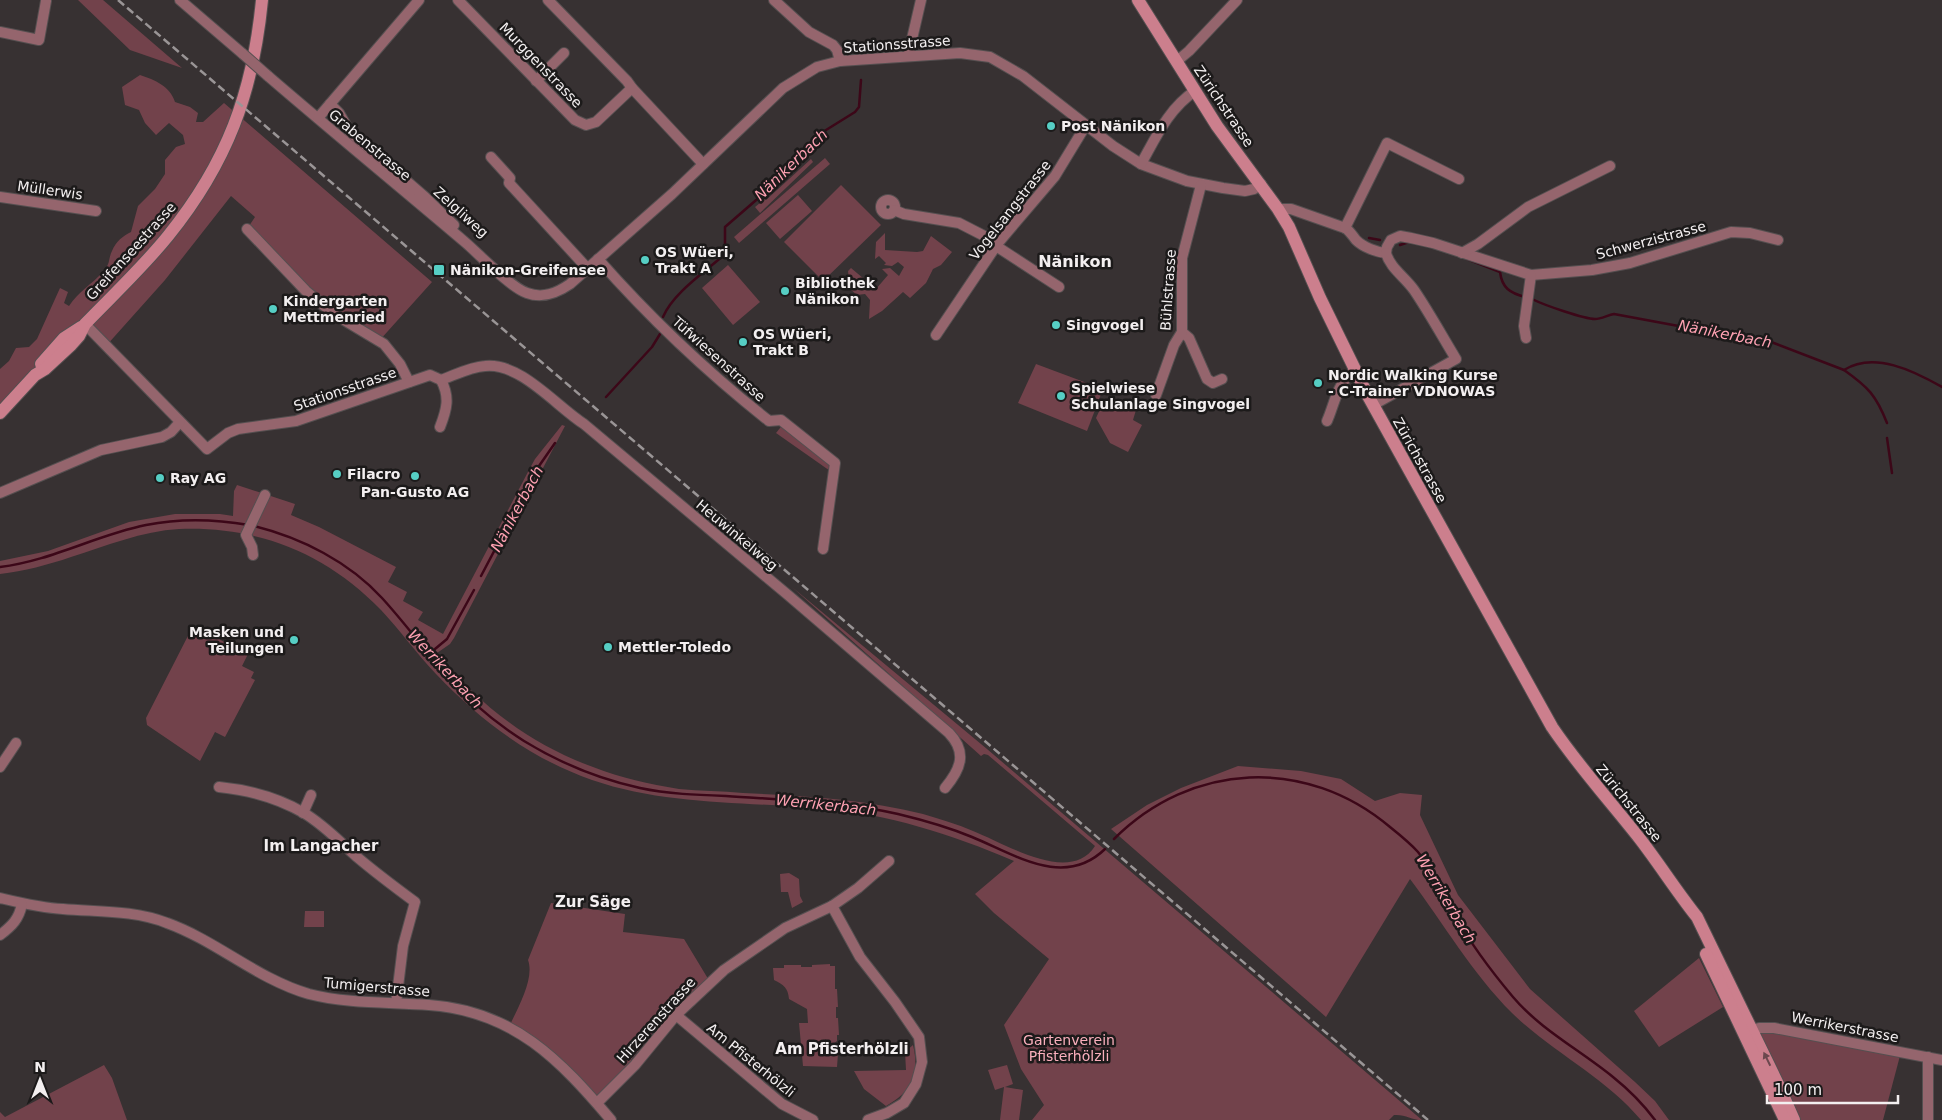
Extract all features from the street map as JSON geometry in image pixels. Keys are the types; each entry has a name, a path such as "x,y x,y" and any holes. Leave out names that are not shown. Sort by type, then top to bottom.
{"main road":[{"name":"Greifenseestrasse","path":"0,413 35,375 45,369 71,345 79,336 85,324 168,236 212,174 232,132 246,92 253,66 262,0"},
{"name":"Zürichstrasse","path":"1138,0 1217,126 1261,184 1289,227 1355,371 1552,727 1571,756 1663,869 1681,897 1690,921 1794,1120"},
{"name":"Zürichstrasse","path":"1748,1031 1785,1120"}],"street":[{"name":"Grabenstrasse","path":"180,0 506,279 525,293 540,296 549,294"},
{"path":"318,118 419,0"},
{"name":"Murggenstrasse","path":"458,0 575,120 586,125 596,122 632,88"},
{"path":"548,0 628,81 632,88 703,164"},
{"path":"774,0 809,32 834,45 840,62"},
{"path":"908,56 921,0"},
{"path":"1177,62 1237,0"},
{"path":"0,32 39,40 46,1"},
{"name":"Stationsstrasse","path":"549,294 563,288 588,269 783,88 817,68 840,62 960,53 990,57 1023,76 1120,151 1142,164 1168,175 1201,185 1245,191 1254,189 1261,184"},
{"path":"536,81 564,54"},
{"path":"1142,164 1169,115 1195,91"},
{"name":"Zelgliweg","path":"330,104 339,113 350,132 498,263 507,273 506,279"},
{"name":"Vogelsangstrasse","path":"936,335 997,245 1050,183 1086,125"},
{"path":"1345,228 1387,143 1459,179"},
{"path":"491,157 510,178 509,184 588,269"},
{"path":"1462,253 1478,244 1528,207 1610,166"},
{"name":"Bühlstrasse","path":"1156,395 1174,345 1182,332 1182,258 1201,185"},
{"name":"Müllerwis","path":"0,197 96,211"},
{"path":"1278,209 1291,209 1345,228 1350,231 1356,240 1378,253 1386,253 1388,260 1412,287 1424,305 1456,359 1373,405"},
{"path":"894,210 904,214 959,223 997,245 1059,287"},
{"path":"247,229 306,291 334,314 384,344 400,364 409,382"},
{"name":"Schwerzistrasse","path":"1386,253 1387,247 1392,240 1400,236 1431,242 1531,275 1592,270 1630,263 1731,232 1750,233 1778,240"},
{"name":"Tüfwiesenstrasse","path":"598,259 652,317 706,370 769,421 781,420 835,463 823,548"},
{"path":"1526,338 1524,326 1531,275"},
{"path":"0,493 101,450 162,436 170,432 180,422 85,324"},
{"path":"1182,332 1189,338 1208,379 1213,383 1222,378"},
{"name":"Heuwinkelweg","path":"441,380 484,366 501,366 524,377 570,415 584,424 949,733 958,745 960,758 956,774 945,788"},
{"path":"1327,421 1342,383 1348,375 1355,371"},
{"name":"Stationsstrasse","path":"180,422 207,449 228,433 238,429 296,421 430,375 441,380"},
{"path":"440,427 448,404 445,388 441,380"},
{"path":"252,555 252,547 246,534 264,495"},
{"path":"0,767 16,743"},
{"path":"219,787 253,792 303,812 328,830 360,859 415,902 403,946 396,1004"},
{"path":"303,812 311,796"},
{"name":"Hirzerenstrasse","path":"597,1103 635,1065 676,1015 724,970 785,928 832,906 889,862"},
{"name":"Tumigerstrasse","path":"0,898 47,908 145,916 187,931 268,978 299,991 345,1000 450,1008 476,1014 509,1027 534,1042 558,1061 611,1120"},
{"path":"0,935 18,917 22,904"},
{"path":"832,906 860,957 896,1002 919,1037 922,1062 916,1084 904,1103 887,1113 868,1120"},
{"name":"Am Pfisterhölzli","path":"676,1015 786,1107 813,1120"},
{"name":"Werrikerstrasse","path":"1748,1031 1774,1028 1942,1060"},
{"path":"1928,1057 1928,1120"}],"green space":[{"path":"78,0 103,0 182,68 130,50"},
{"path":"140,75 161,84 170,92 175,102 190,107 198,113 196,122 203,122 224,103 432,282 379,341 334,314 247,229 255,217 231,196 165,280 106,346 85,325 0,413 0,369 9,361 16,348 29,347 37,339 60,288 68,292 64,303 69,306 103,272 116,244 131,232 138,206 155,189 165,174 165,160 176,147 185,144 183,135 169,123 156,135 145,123 139,110 125,105 122,87"},
{"path":"825,158 830,164 739,243 734,237"},
{"path":"811,159 813,162 760,213 755,207 766,200"},
{"path":"841,185 881,225 823,281 784,242"},
{"path":"798,195 812,211 780,239 766,223"},
{"path":"885,233 885,250 923,251 931,236 952,252 941,265 933,269 926,283 910,298 903,292 882,311 869,319 870,300 865,294 857,295 850,289 848,271 851,268 876,289 888,275 882,269 890,268 899,276 904,267 898,262 892,266 884,265 886,263 879,256 875,259 876,242"},
{"path":"728,265 760,302 733,325 702,288"},
{"name":"Spielwiese Schulanlage Singvogel","path":"1036,364 1103,389 1087,431 1018,403"},
{"path":"1103,403 1122,404 1136,410 1133,420 1142,425 1128,452 1110,443 1096,418"},
{"path":"784,423 835,463 833,473 776,433"},
{"name":"Gartenverein Pfisterhölzli","path":"562,425 565,426 454,638 450,644 437,653 470,690 488,706 527,735 570,758 646,783 679,789 834,799 901,809 954,824 1020,852 1054,862 1070,862 1084,857 1095,846 988,755 984,754 981,756 792,587 987,749 1422,1120 1394,1115 1389,1120 1032,1120 1044,1105 1021,1069 1004,1025 1049,959 994,913 975,894 1014,861 967,842 895,820 820,808 704,801 648,794 592,780 569,771 527,749 471,707 436,674 395,625 360,590 314,559 289,547 263,538 236,532 208,529 165,530 124,540 45,565 0,574 0,561 48,551 129,522 175,514 220,514 233,516 234,491 237,485 295,504 291,515 319,527 396,567 388,582 407,592 403,601 423,612 418,620 443,634 535,459"},
{"path":"193,626 248,654 242,666 254,672 251,678 255,680 225,737 215,732 200,761 147,725 146,718"},
{"path":"1238,766 1301,771 1341,779 1375,801 1400,793 1422,795 1420,815 1458,895 1530,989 1635,1082 1655,1101 1669,1120 1641,1120 1611,1091 1512,1013 1471,965 1410,879 1326,1017 1111,829 1147,805 1181,788"},
{"path":"789,873 799,879 800,896 803,902 792,908 788,892 781,892 780,874"},
{"path":"551,903 625,914 623,932 684,939 710,982 668,1024 663,1020 631,1060 635,1065 597,1103 509,1027 524,994 530,968 528,960"},
{"path":"305,911 324,911 324,927 304,927"},
{"path":"1699,958 1723,1007 1659,1047 1634,1011"},
{"path":"830,964 830,966 835,966 835,989 837,989 838,1007 836,1007 836,1018 838,1018 839,1035 837,1035 837,1041 831,1046 838,1054 837,1067 803,1066 799,1023 808,1023 807,1009 789,999 785,987 774,980 773,968 784,968 784,965 812,967 812,965"},
{"path":"1752,1029 1901,1052 1883,1120 1793,1120"},
{"path":"913,1045 915,1065 911,1081 902,1095 886,1106 864,1089 854,1071 906,1070 905,1052"},
{"path":"104,1065 112,1078 127,1120 0,1120 0,1112 5,1117"},
{"path":"1007,1065 1013,1084 1005,1087 1023,1090 1019,1120 1000,1120 1004,1087 995,1090 988,1070"}],"waterway":[{"name":"Nänikerbach","path":"663,317 682,291 725,254 725,227 799,163 818,135 855,112 859,107 861,80"},
{"name":"Nänikerbach","path":"1369,238 1380,240"},
{"name":"Nänikerbach","path":"1400,245 1409,242"},
{"name":"Nänikerbach","path":"1467,259 1500,272 1505,286 1515,294 1525,297"},
{"name":"Nänikerbach","path":"1532,299 1582,317 1597,319 1614,314 1743,338 1766,340 1844,370 1868,362 1894,365 1942,387"},
{"name":"Nänikerbach","path":"606,397 652,347 660,334"},
{"path":"1844,370 1875,398 1887,423"},
{"path":"1887,438 1892,473"},
{"name":"Nänikerbach","path":"481,576 539,466 555,443"},
{"name":"Werrikerbach","path":"0,567 55,554 127,529 146,525 198,520 249,525"},
{"name":"Werrikerbach","path":"254,526 290,537 324,553 355,573 382,598 436,663 481,710 513,734 538,749 595,775 661,792 813,802 877,810 945,827 1022,859 1056,867 1073,866 1089,861 1105,849"},
{"name":"Nänikerbach","path":"429,654 447,639 474,590"},
{"name":"Werrikerbach","path":"1114,839 1145,813 1178,795 1213,783 1249,778 1286,779 1322,788 1357,804 1390,827 1418,852 1429,868 1462,928 1497,978 1524,1009 1548,1030 1619,1082 1655,1120"}],"railway":[{"path":"118,0 1428,1120"}],"place":[{"name":"Post Nänikon","path":"1051,126"},
{"name":"OS Wüeri, Trakt A","path":"645,260"},
{"name":"Nänikon-Greifensee","path":"439,270"},
{"name":"Bibliothek Nänikon","path":"785,291"},
{"name":"Kindergarten Mettmenried","path":"273,309"},
{"name":"Singvogel","path":"1056,325"},
{"name":"OS Wüeri, Trakt B","path":"743,342"},
{"name":"Nordic Walking Kurse - C-Trainer VDNOWAS","path":"1318,383"},
{"name":"Spielwiese Schulanlage Singvogel","path":"1061,396"},
{"name":"Filacro","path":"337,474"},
{"name":"Pan-Gusto AG","path":"415,476"},
{"name":"Ray AG","path":"160,478"},
{"name":"Masken und Teilungen","path":"294,640"},
{"name":"Mettler-Toledo","path":"608,647"}],"district":[{"name":"Nänikon","path":"1075,261"},
{"name":"Im Langacher","path":"321,846"},
{"name":"Zur Säge","path":"593,902"},
{"name":"Am Pfisterhölzli","path":"842,1049"}]}
